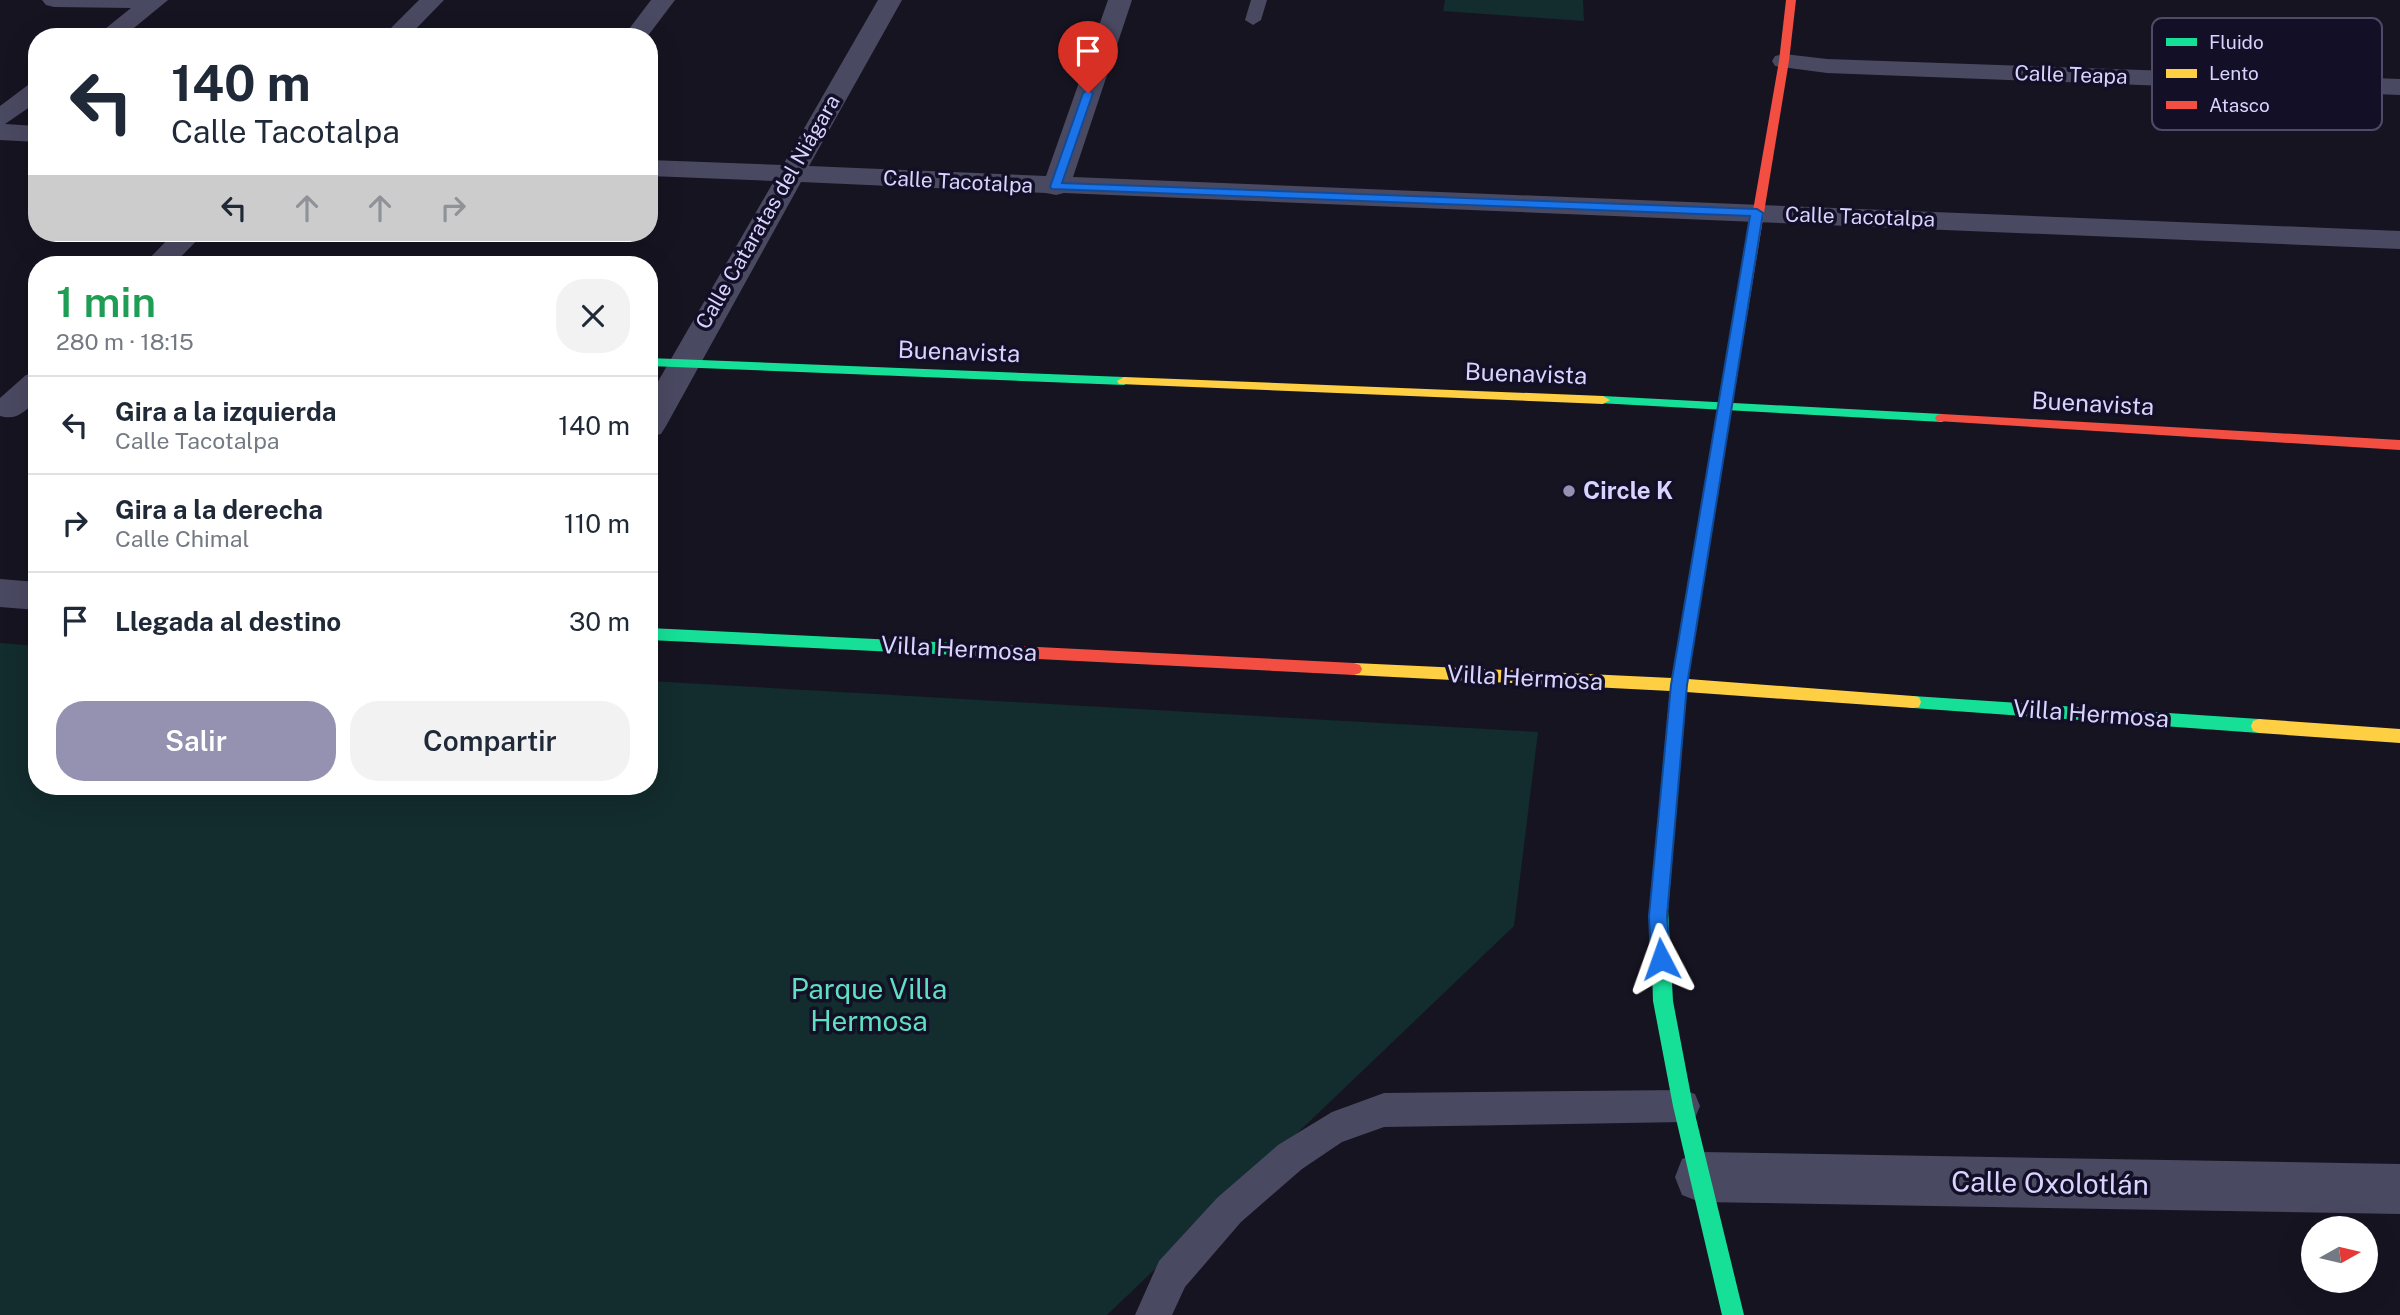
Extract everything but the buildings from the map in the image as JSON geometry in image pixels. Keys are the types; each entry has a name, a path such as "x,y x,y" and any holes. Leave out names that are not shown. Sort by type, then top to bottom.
{"street":[{"path":"54,0 155,1"},
{"path":"403,28 432,0"},
{"path":"642,28 663,0"},
{"name":"Calle Cataratas del Niágara","path":"658,409 890,0"},
{"path":"1056,187 1120,0"},
{"path":"1734,1315 1682,1106 1663,1001 1658,916 1679,685 1784,61 1791,0"},
{"path":"119,28 155,1"},
{"name":"Calle Teapa","path":"1784,61 1828,66 2152,78"},
{"name":"Calle Teapa","path":"2382,86 2400,87"},
{"path":"0,118 28,97"},
{"path":"0,132 28,134"},
{"name":"Calle Tacotalpa","path":"658,168 1056,187 2400,240"},
{"path":"167,256 181,242"},
{"name":"Buenavista","path":"658,363 1725,405 2400,445"},
{"path":"9,408 28,390"},
{"path":"0,593 28,595"},
{"name":"Villa Hermosa","path":"658,634 1679,685 2400,736"},
{"name":"Calle Oxolotlán","path":"1700,1177 2400,1189"}],"lane":[{"path":"1253,20 1259,0"},
{"path":"1153,1315 1172,1274 1229,1210 1290,1157 1332,1129 1384,1110 1682,1106"}],"green space":[{"path":"1445,0 1583,0 1584,21 1443,11"},
{"name":"Parque Villa Hermosa","path":"0,643 28,645 28,795 658,795 658,682 1538,732 1514,926 1107,1315 0,1315"}],"traffic: fast":[{"path":"658,362 1124,381"},
{"path":"1603,400 1942,418"},
{"path":"658,634 1018,652"},
{"path":"1913,702 2259,726"},
{"path":"1659,910 1663,1001 1683,1106 1733,1315"}],"traffic: slow":[{"path":"1124,381 1603,400"},
{"path":"1659,910 1679,685 1708,510"},
{"path":"1354,669 1679,685 1913,702"},
{"path":"2259,726 2400,736"}],"traffic: jam":[{"path":"1708,510 1784,61 1791,0"},
{"path":"1942,418 2400,445"},
{"path":"1018,652 1354,669"}],"place":[{"name":"Circle K","path":"1569,491"}],"route":[{"path":"1088,93 1056,187 1757,213 1679,685 1658,916 1661,959"}]}
